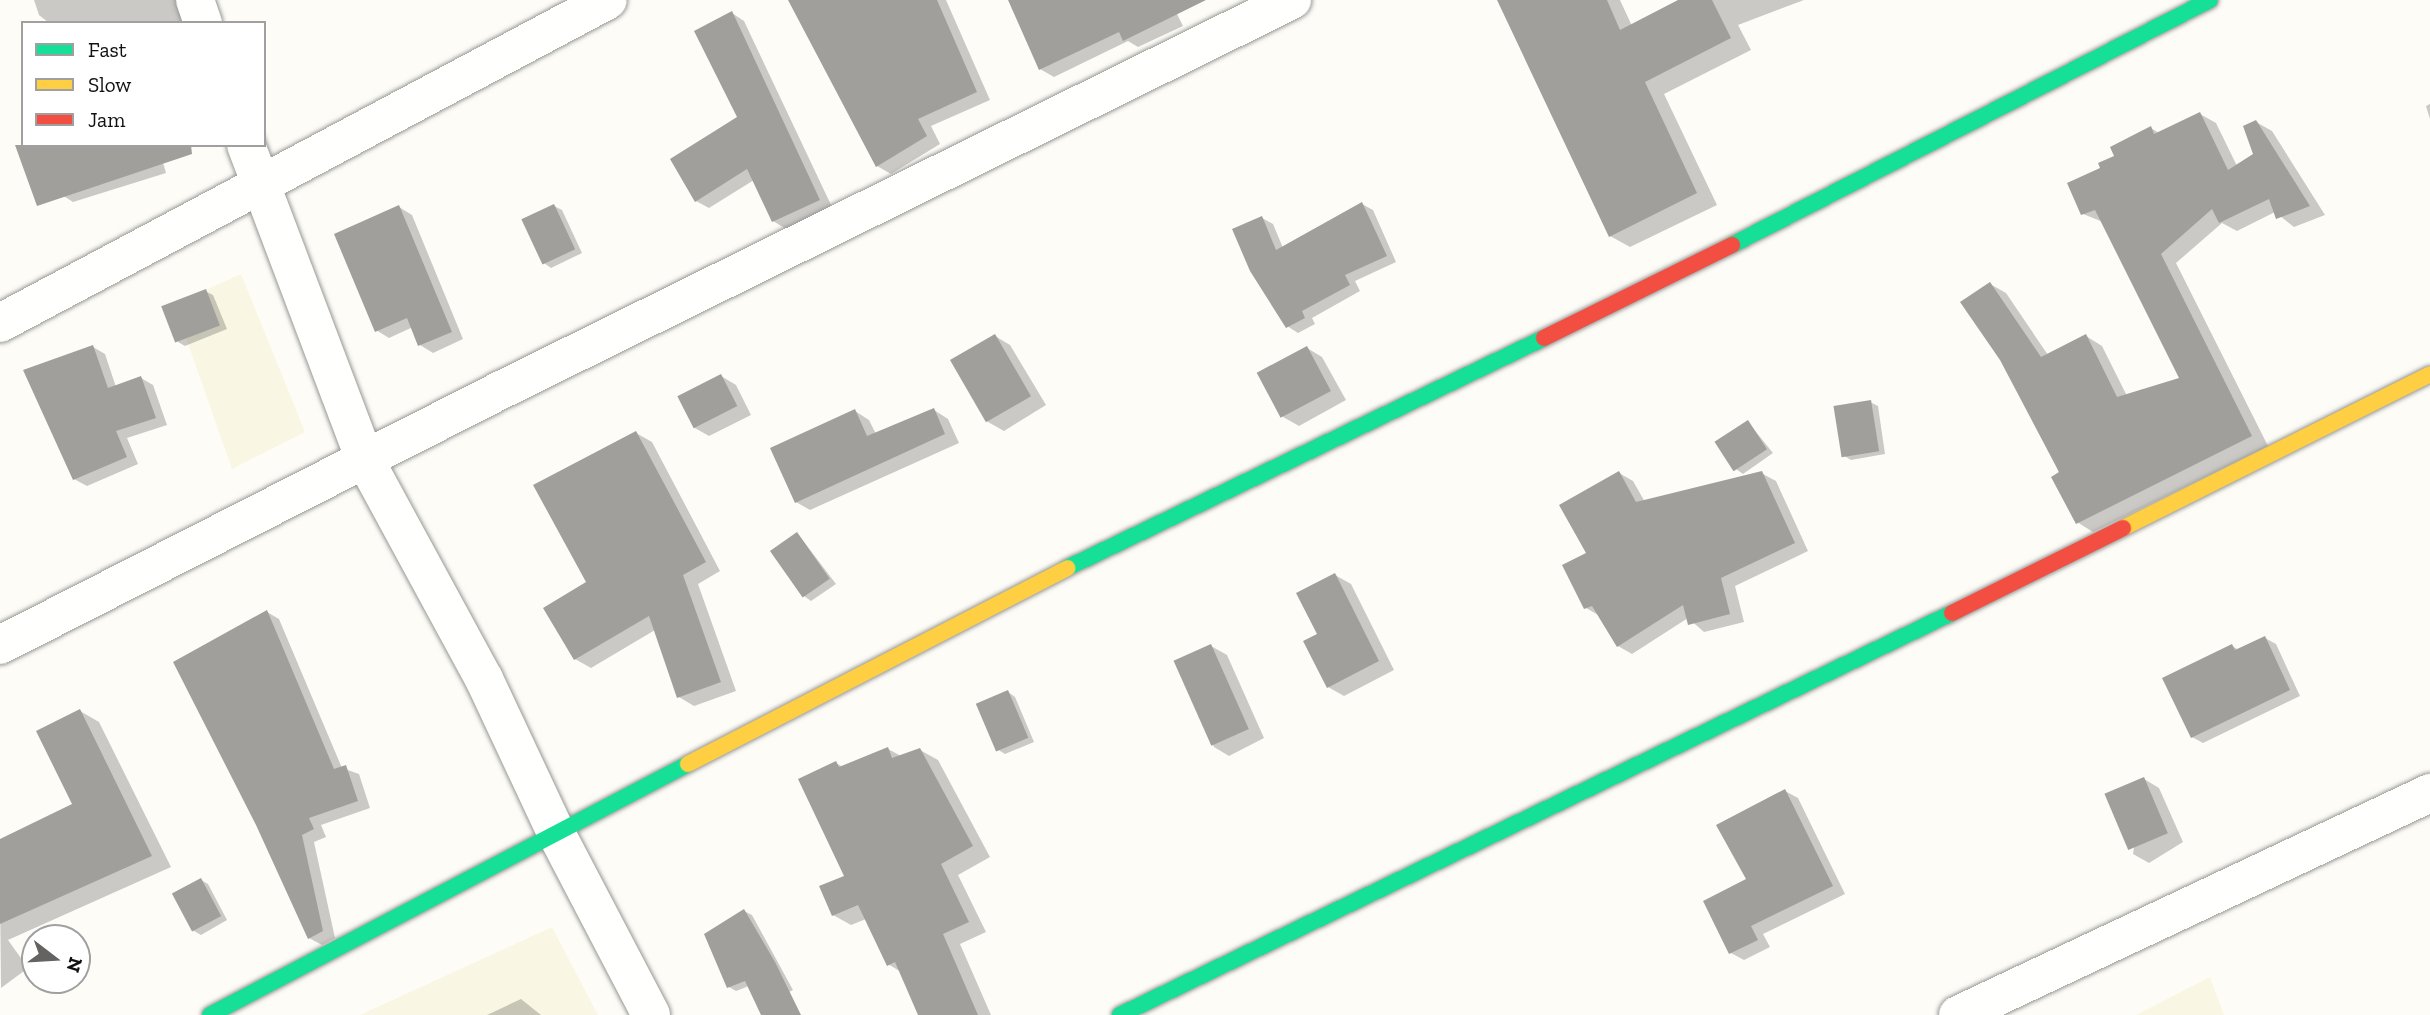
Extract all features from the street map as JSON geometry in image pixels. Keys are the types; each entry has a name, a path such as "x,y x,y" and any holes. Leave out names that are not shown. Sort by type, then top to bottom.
{"street":[{"path":"195,0 202,21"},
{"path":"0,323 608,0"},
{"path":"0,645 365,460 1292,0"},
{"path":"211,1015 984,608 1641,292 2210,0"},
{"path":"247,147 365,460 484,679 556,833 651,1015"},
{"path":"1120,1015 1857,661 2430,374"},
{"path":"1958,1015 2430,793"}],"shaded area":[{"path":"241,274 305,432 232,469 174,304"},
{"path":"552,927 598,1015 360,1015"},
{"path":"2210,977 2224,1015 2136,1015"}],"building":[{"path":"788,0 937,0 977,92 918,119 927,136 876,167"},
{"path":"1008,0 1206,0 1123,41 1119,32 1039,70"},
{"path":"1497,0 1607,0 1620,30 1678,0 1712,0 1731,38 1645,82 1697,193 1609,237"},
{"path":"732,11 820,200 772,222 747,169 695,202 670,159 737,117 694,31"},
{"path":"2200,112 2228,170 2253,154 2243,126 2256,120 2310,206 2276,219 2269,199 2219,223 2212,209 2161,254 2252,436 2076,524 2051,477 2059,472 2000,360 1960,302 1990,282 2041,357 2086,334 2117,397 2179,378 2095,210 2081,215 2067,183 2100,168 2098,163 2114,156 2110,147 2151,126 2154,134"},
{"path":"15,145 191,147 192,154 37,206"},
{"path":"1362,202 1387,256 1345,275 1350,285 1302,311 1305,318 1286,328 1250,271 1232,229 1262,216 1276,250"},
{"path":"554,204 575,249 543,265 521,219"},
{"path":"399,205 452,332 418,346 407,318 375,332 334,234"},
{"path":"206,289 220,325 175,343 161,306"},
{"path":"995,334 1031,396 986,422 950,360"},
{"path":"93,345 108,388 141,376 156,418 116,431 127,457 73,480 23,370"},
{"path":"1307,346 1331,391 1281,418 1257,373"},
{"path":"721,374 737,406 694,428 677,396"},
{"path":"1871,400 1879,451 1842,457 1833,406"},
{"path":"934,408 945,434 795,503 770,448 855,409 867,436"},
{"path":"1748,420 1767,449 1734,471 1714,442"},
{"path":"636,431 706,562 683,575 721,682 677,698 649,616 574,660 543,608 586,582 533,485"},
{"path":"1619,471 1636,502 1762,471 1795,543 1721,578 1730,614 1688,625 1683,605 1617,647 1592,606 1584,609 1562,565 1586,553 1559,505"},
{"path":"797,532 830,579 803,598 770,551"},
{"path":"1335,573 1379,661 1327,688 1303,641 1317,634 1296,593"},
{"path":"267,610 334,769 346,765 358,801 309,818 314,829 302,835 323,931 308,939 256,825 173,662"},
{"path":"2265,636 2290,690 2191,738 2162,678 2232,644 2235,650"},
{"path":"1211,644 1249,729 1211,746 1174,661"},
{"path":"1008,690 1028,738 996,752 976,704"},
{"path":"80,709 152,856 0,924 0,839 72,804 36,731"},
{"path":"888,747 892,758 920,748 973,846 941,864 969,922 943,934 978,1015 918,1015 895,962 887,966 858,905 832,916 819,886 844,876 798,779 836,761 839,767"},
{"path":"2144,777 2168,833 2128,850 2104,794"},
{"path":"1785,789 1833,886 1751,926 1758,940 1729,954 1703,901 1746,879 1716,825"},
{"path":"201,878 221,916 192,931 172,893"},
{"path":"744,909 775,962 801,1015 761,1015 745,981 727,988 704,934"}],"traffic: fast":[{"path":"1732,245 2210,0"},
{"path":"1067,568 1544,338"},
{"path":"1120,1015 1952,613"},
{"path":"210,1015 688,764"}],"traffic: slow":[{"path":"2123,528 2430,374"},
{"path":"688,764 1067,568"}],"traffic: jam":[{"path":"1544,338 1732,245"},
{"path":"1952,613 2123,528"}]}
